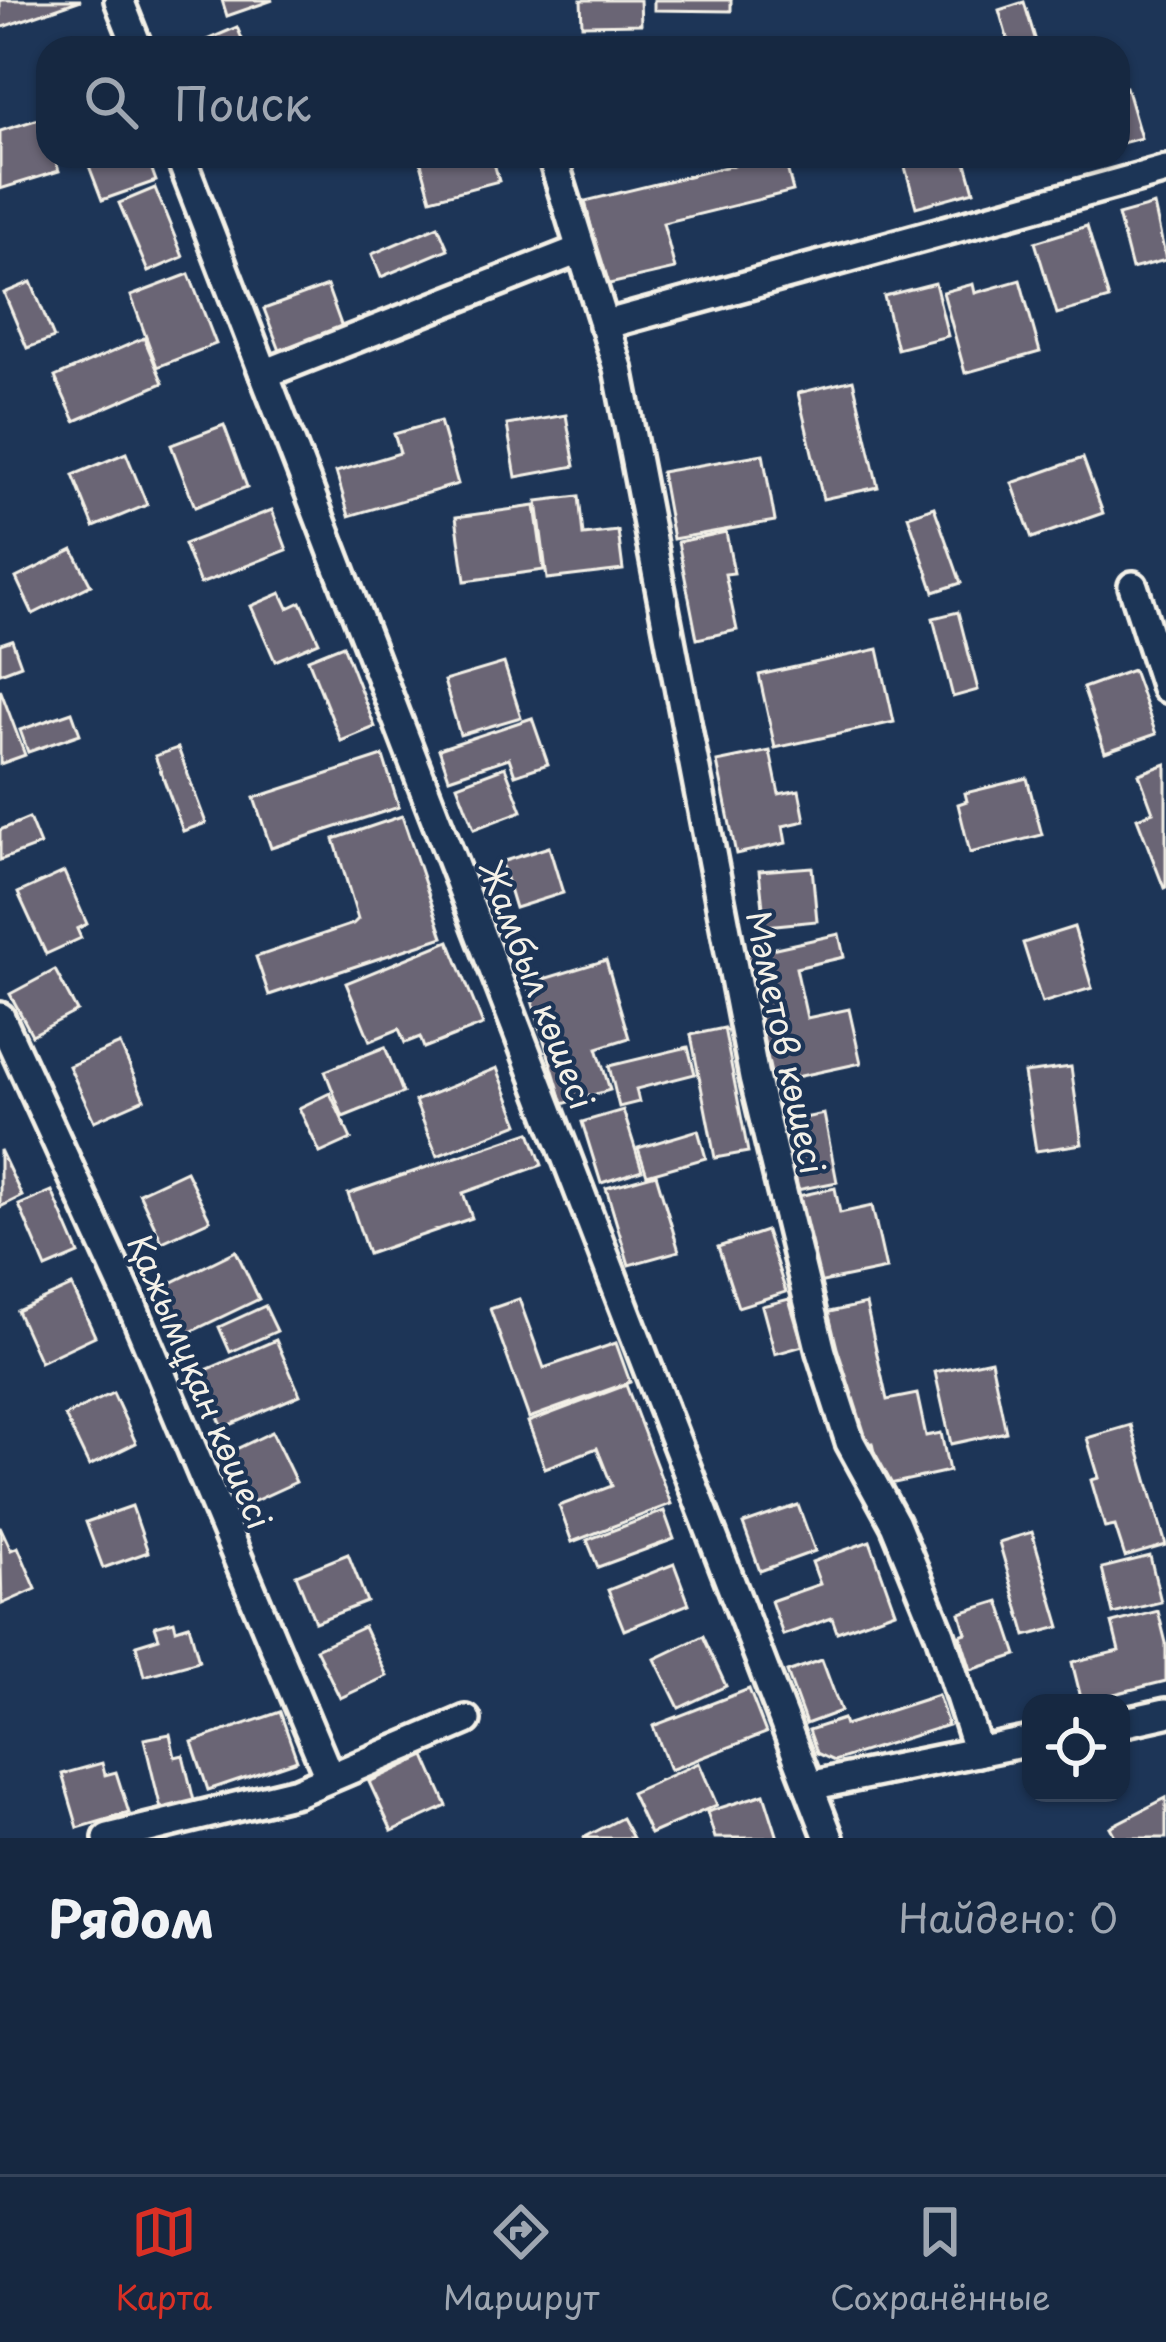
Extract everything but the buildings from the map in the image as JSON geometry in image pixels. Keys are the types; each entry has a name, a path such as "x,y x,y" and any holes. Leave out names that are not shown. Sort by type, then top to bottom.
{"street":[{"path":"119,0 133,36"},
{"name":"Жамбыл көшесі","path":"184,168 829,1838"},
{"name":"Мәметов көшесі","path":"555,168 618,368 754,1077 821,1352 850,1442 895,1524 940,1634 978,1752"},
{"path":"604,325 1166,170"},
{"path":"264,374 579,250"},
{"path":"1133,586 1166,688"},
{"name":"Қажымұқан көшесі","path":"0,1017 130,1301 329,1776"},
{"path":"1130,1721 1166,1713"},
{"path":"108,1838 297,1792 466,1720"},
{"path":"809,1786 1022,1743"}]}
